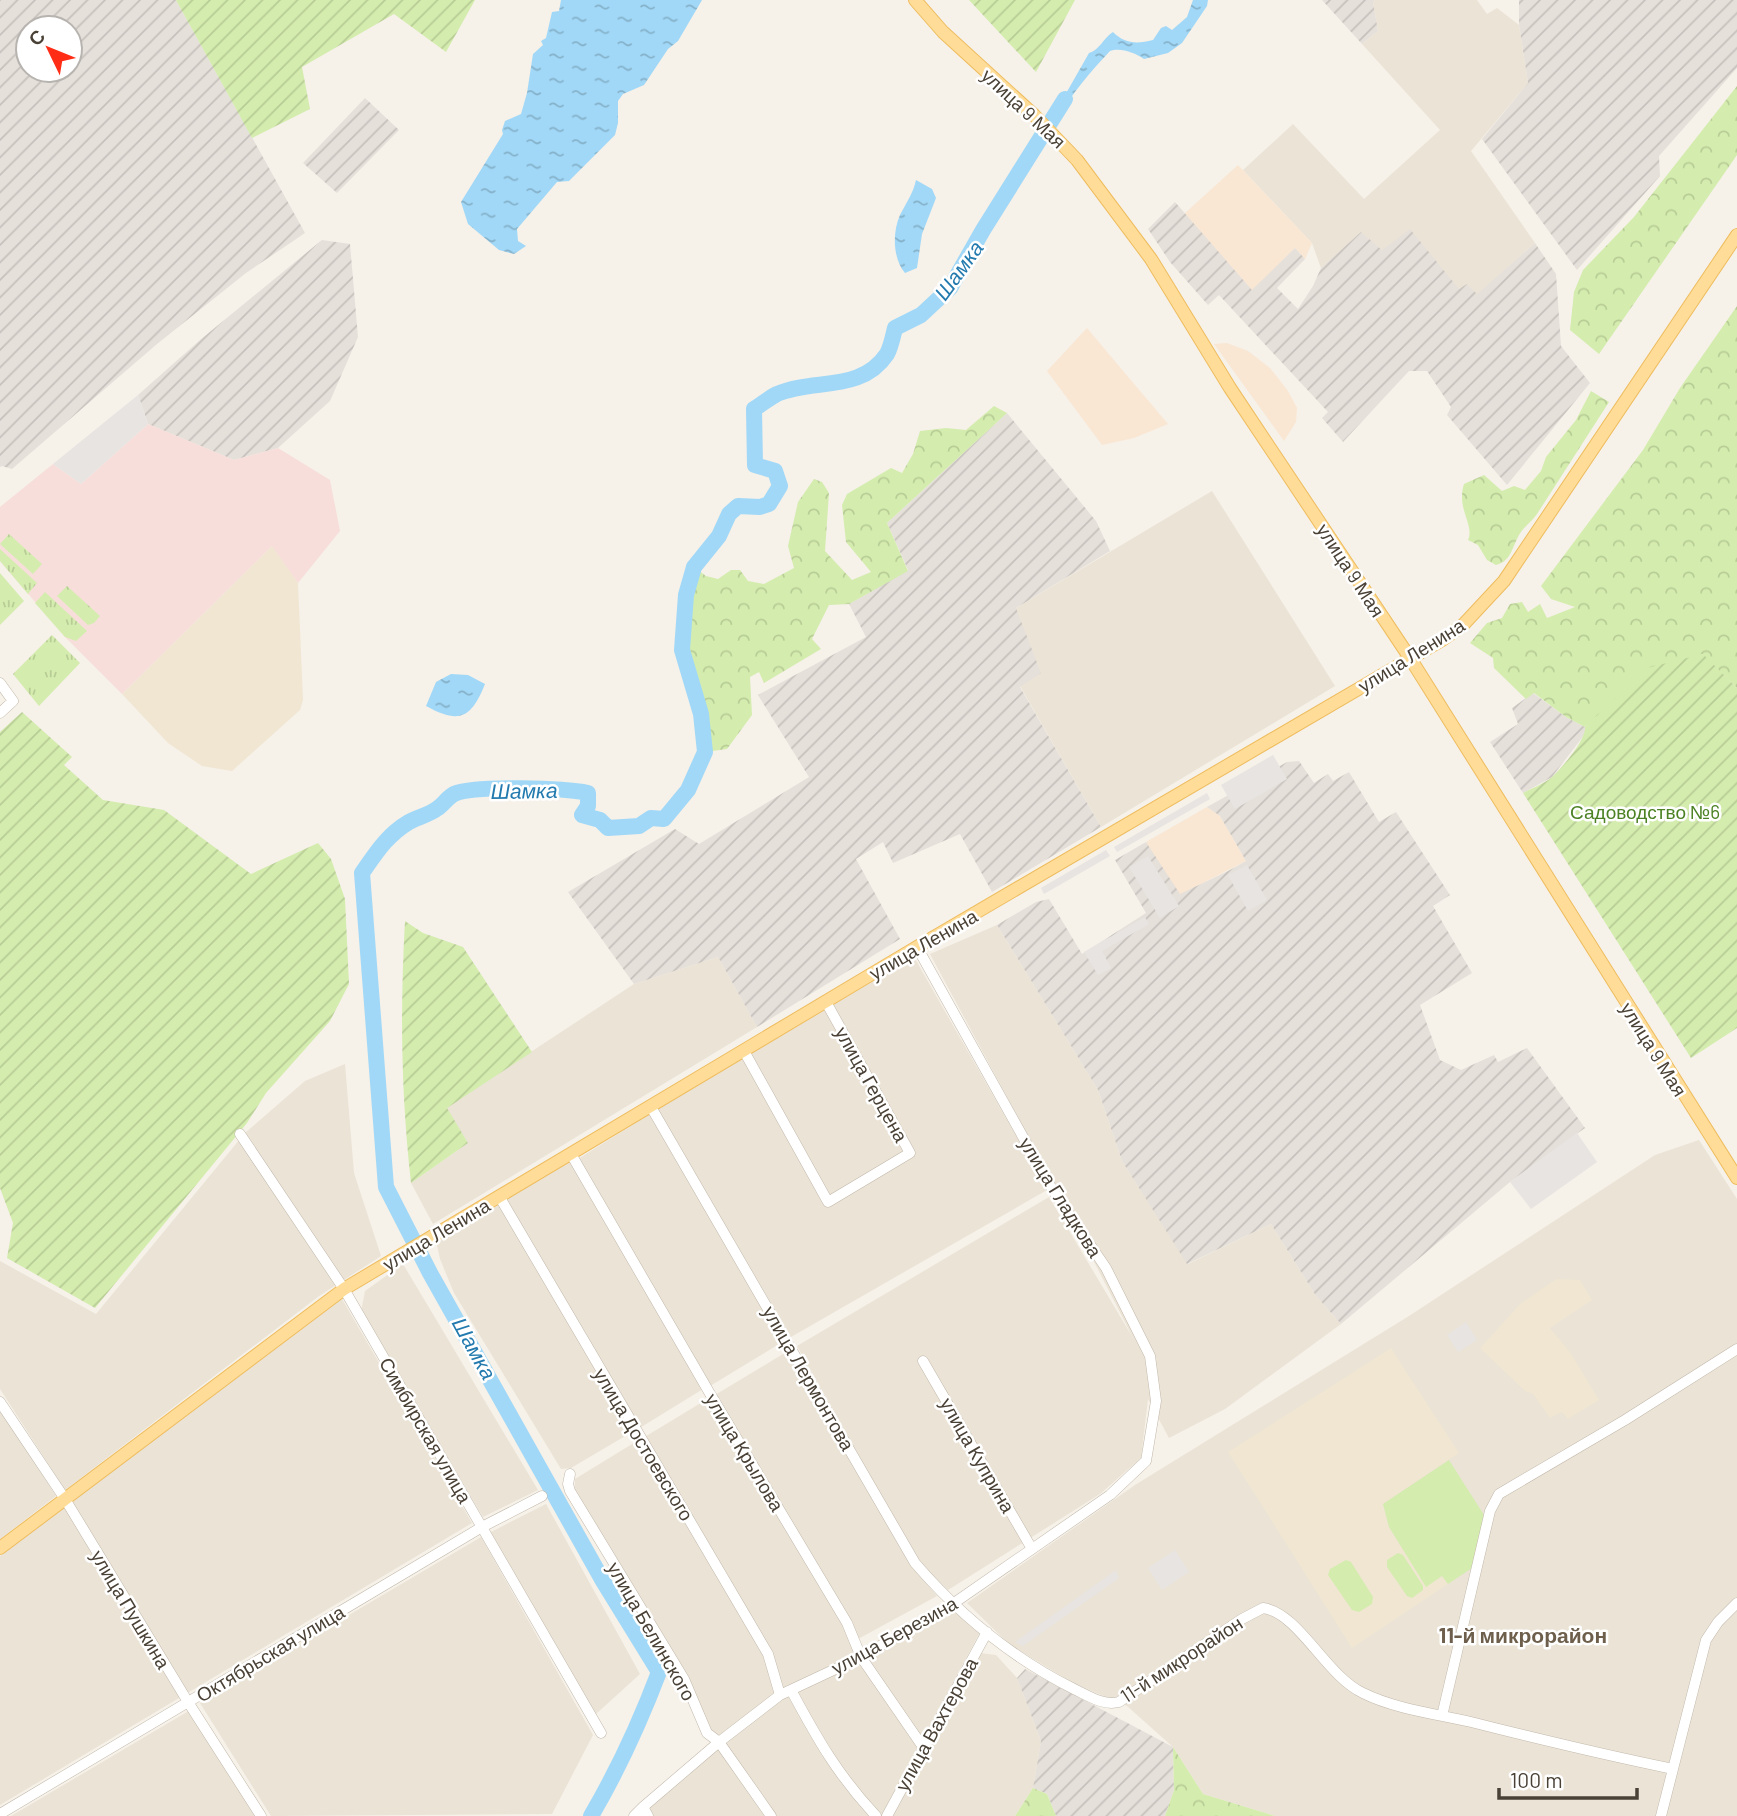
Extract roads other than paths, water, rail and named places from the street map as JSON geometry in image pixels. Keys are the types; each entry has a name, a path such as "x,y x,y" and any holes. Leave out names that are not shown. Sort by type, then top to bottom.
{"main road":[{"name":"улица 9 Мая","path":"915,0 943,32 1055,136 1102,191 1151,259 1230,388 1410,658 1737,1178"},
{"name":"улица Ленина","path":"0,1548 344,1289 917,947 1442,640 1463,625 1504,581 1737,235"}],"street":[{"path":"0,683 13,701 0,713"},
{"name":"улица Гладкова","path":"917,947 1052,1189 1106,1268 1150,1356 1156,1401 1146,1461"},
{"name":"улица Герцена","path":"744,1051 828,1202 910,1153 826,1002"},
{"name":"улица Лермонтова","path":"651,1107 915,1563 987,1632"},
{"name":"Симбирская улица","path":"240,1134 344,1289 601,1733"},
{"name":"улица Крылова","path":"571,1154 847,1623 861,1657 923,1747"},
{"name":"улица Достоевского","path":"499,1196 768,1654 780,1695"},
{"path":"1442,1716 1490,1511 1499,1494 1625,1420 1737,1349"},
{"name":"улица Куприна","path":"923,1361 1032,1549"},
{"name":"улица Пушкина","path":"0,1402 65,1499 188,1702 261,1816"},
{"name":"улица Березина","path":"634,1816 645,1811 719,1742 780,1695 861,1657 954,1603 1110,1495 1146,1461"},
{"name":"улица Белинского","path":"568,1482 570,1491 684,1679 707,1732 719,1742 771,1816"},
{"name":"Октябрьская улица","path":"0,1814 482,1527 542,1496"},
{"path":"1661,1816 1706,1640 1718,1622 1737,1603"},
{"name":"11-й микрорайон","path":"987,1632 1006,1648 1062,1683 1109,1705 1132,1694 1254,1611 1271,1609 1293,1625 1336,1674 1356,1689 1381,1700 1673,1769"},
{"name":"улица Вахтерова","path":"887,1816 987,1632"},
{"path":"791,1690 834,1767 848,1787 876,1816"}],"water":[{"path":"561,0 702,0 678,41 668,49 644,85 623,94 618,101 615,135 569,181 557,182 517,229 518,241 526,246 514,254 499,250 468,224 461,202 503,134 505,121 521,114 533,54 543,45 541,41 546,38 552,12 559,11"},
{"path":"1193,0 1208,0 1207,6 1182,43 1168,53 1144,59 1128,51 1110,51 1082,83 1057,118 1052,112 1060,104 1089,53 1113,32 1132,42 1153,40 1161,28 1166,26 1172,30 1187,17"},
{"path":"916,180 932,189 936,198 922,234 917,268 905,273 896,253 896,230"},
{"path":"451,674 468,675 485,684 475,705 463,715 447,715 426,706 436,682"}],"waterway":[{"name":"Шамка","path":"591,1816 628,1746 659,1672 603,1581 430,1273 386,1187 362,873 382,845 401,827 435,810 454,794 464,791 520,788 588,793 588,806 582,815 600,820 608,828 639,826 651,818 664,819 688,790 705,752 701,714 682,650 686,595 694,567 719,536 729,514 738,506 760,507 769,504 780,486 775,471 755,465 754,409 777,394 791,389 851,380 876,366 887,354 895,328 921,315 950,288 1065,99"}],"district":[{"name":"11-й микрорайон","path":"1523,1634"}],"park label":[{"name":"Садоводство №6","path":"1645,811"}]}
